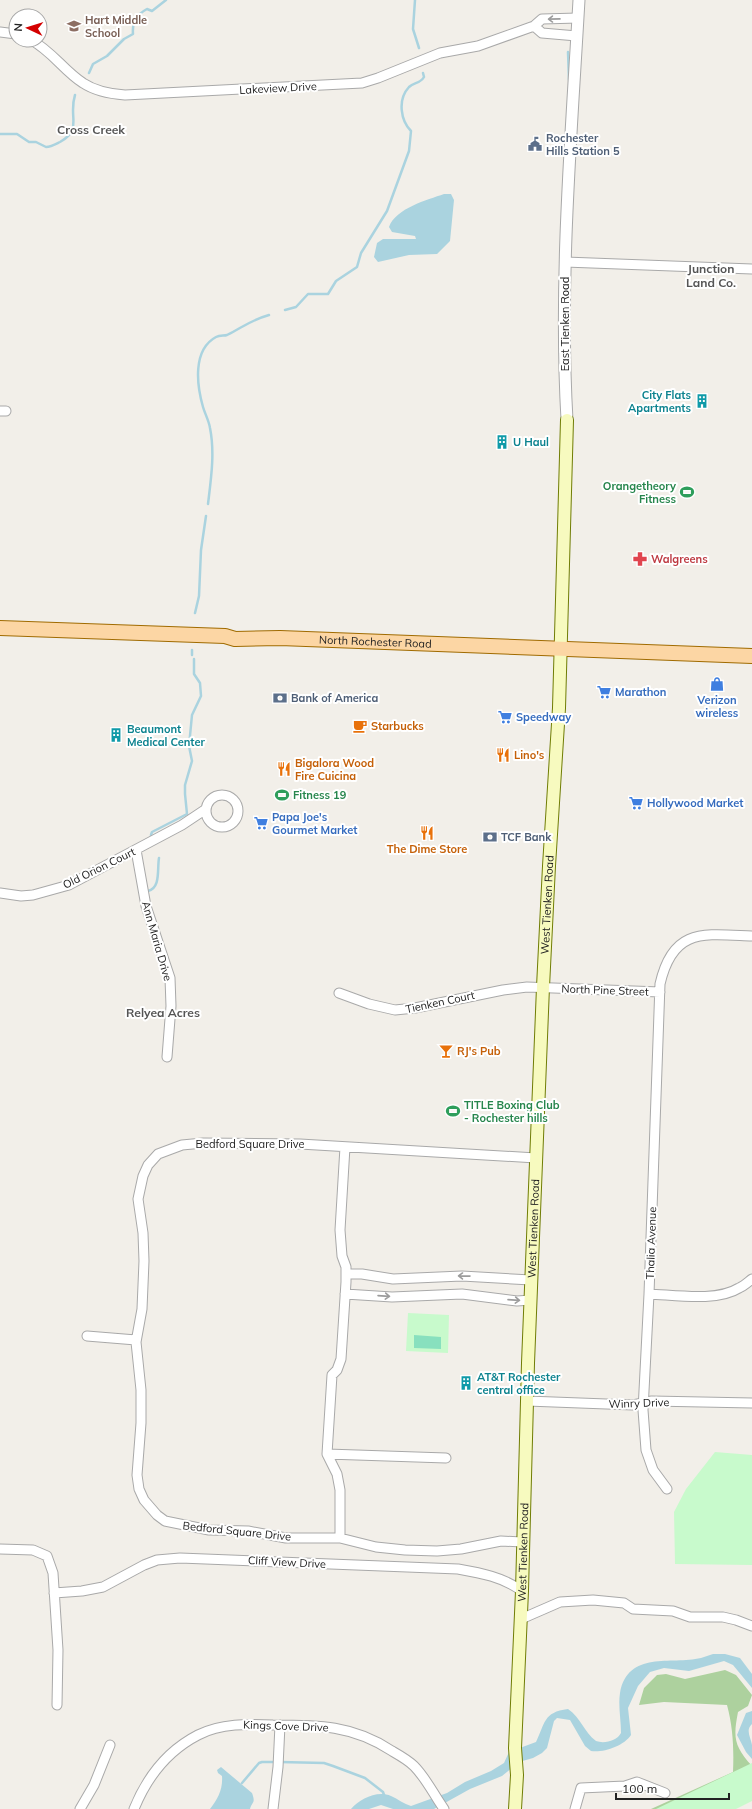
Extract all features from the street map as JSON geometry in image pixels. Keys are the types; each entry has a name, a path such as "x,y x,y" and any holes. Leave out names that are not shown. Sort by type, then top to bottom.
{"main road":[{"name":"East Tienken Road","path":"561,649 567,420"},
{"name":"North Rochester Road","path":"0,628 225,636 235,639 280,638 752,656"},
{"name":"West Tienken Road","path":"515,1809 517,1775 515,1748 522,1591 526,1401 543,987 561,649"}],"street":[{"name":"East Tienken Road","path":"567,420 564,373 565,262 569,151 579,0"},
{"name":"Lakeview Drive","path":"43,48 53,55 84,84 110,94 125,95 362,83 385,76 440,53 478,46 534,26 542,19 578,18"},
{"path":"534,26 542,33 577,36"},
{"path":"565,262 752,269"},
{"path":"192,818 209,820 218,826 229,825 236,818 238,809 236,804 230,797 220,795 211,800 206,809 209,820"},
{"name":"Old Orion Court","path":"0,892 21,896 34,895 69,885 136,850 206,809"},
{"name":"Ann Maria Drive","path":"136,850 146,906 170,978 171,1006 167,1056"},
{"name":"North Pine Street","path":"543,987 660,992 663,973 674,950 690,938 701,935 752,936"},
{"name":"Tienken Court","path":"340,993 374,1006 399,1010 503,990 543,987"},
{"name":"Thalia Avenue","path":"660,992 649,1294 643,1403 646,1450 653,1470 667,1489"},
{"name":"Bedford Square Drive","path":"522,1542 501,1541 461,1549 437,1551 376,1547 340,1538 286,1538 248,1531 209,1530 165,1521 157,1515 144,1500 139,1488 137,1475 141,1409 136,1340 142,1309 144,1262 143,1233 138,1199 143,1176 148,1166 158,1154 182,1145 203,1143 300,1144 536,1158"},
{"path":"340,1538 340,1490 336,1474 327,1454 332,1375 337,1370 341,1359 345,1294 346,1267 342,1256 340,1230 345,1147"},
{"path":"346,1274 362,1274 393,1279 462,1276 531,1280"},
{"path":"649,1294 702,1296 722,1294 738,1289 752,1279"},
{"path":"345,1294 392,1297 462,1294 517,1301 531,1300"},
{"path":"88,1336 136,1340"},
{"name":"Winry Drive","path":"526,1401 633,1405 652,1401 752,1403"},
{"path":"327,1454 446,1458"},
{"path":"0,1549 33,1550 47,1556 53,1573 58,1650 57,1704"},
{"name":"Cliff View Drive","path":"54,1593 82,1591 103,1587 144,1565 157,1560 180,1558 458,1569 490,1575 510,1582 522,1591"},
{"path":"521,1619 560,1602 593,1600 624,1603 633,1609 673,1611 690,1617 736,1620 752,1626"},
{"name":"Kings Cove Drive","path":"134,1809 146,1783 158,1766 172,1752 199,1734 240,1724 322,1725 342,1728 363,1735 381,1743 414,1766 444,1809"},
{"path":"273,1809 278,1767 280,1725"},
{"path":"80,1809 94,1785 110,1745"},
{"path":"575,1809 581,1788 625,1786 637,1782 665,1792"}],"green space":[{"path":"408,1313 449,1315 448,1353 406,1351"},
{"path":"414,1335 441,1337 441,1349 414,1348"},
{"path":"715,1452 752,1455 752,1565 675,1564 674,1512 686,1489"},
{"path":"725,1670 736,1675 752,1695 748,1706 738,1712 735,1735 738,1747 752,1766 726,1809 651,1809 733,1772 733,1746 731,1722 727,1705 664,1702 639,1705 644,1688 657,1675 666,1674 685,1679"},
{"path":"752,1763 752,1801 736,1809 656,1809"}],"water":[{"path":"444,194 451,194 454,200 450,241 437,254 409,255 378,262 374,257 377,243 383,239 416,239 415,236 392,232 389,227 393,220 405,210 421,202"},
{"path":"713,1654 725,1654 740,1658 752,1674 752,1688 733,1665 724,1661 689,1671 664,1668 650,1672 638,1686 628,1708 631,1735 628,1739 613,1748 601,1751 591,1751 585,1746 570,1720 557,1718 554,1721 547,1748 542,1753 533,1758 519,1762 502,1776 470,1789 434,1809 393,1809 381,1805 369,1809 351,1809 369,1796 380,1794 386,1794 411,1806 447,1793 465,1782 491,1771 504,1763 509,1752 536,1742 543,1724 549,1716 560,1711 568,1709 596,1741 603,1742 613,1740 621,1733 619,1698 625,1679 632,1670 641,1665 652,1662 689,1660"},
{"path":"752,1711 752,1724 749,1729 749,1734 752,1745 752,1759 746,1752 737,1735 746,1713"},
{"path":"221,1767 252,1793 254,1801 250,1809 210,1809 218,1798 221,1790 222,1776 217,1770"}],"waterway":[{"path":"89,73 93,64 107,56 124,39 133,34 133,26 137,16 147,9 152,11 166,0"},
{"path":"415,0 413,29 419,48"},
{"path":"568,52 569,80"},
{"path":"285,310 296,307 308,294 328,294 336,281 357,267 361,253 387,211 409,151 411,131 403,116 403,98 409,87 419,82 424,77 423,73"},
{"path":"0,134 17,134 29,142 36,142 46,147 60,142 67,137 73,127 73,103 75,95"},
{"path":"208,504 212,466 212,447 209,425 199,389 198,369 200,359 203,350 208,343 216,337 227,335 252,321 269,315"},
{"path":"195,613 199,596 201,550 206,516"},
{"path":"192,650 192,655"},
{"path":"151,835 152,832 187,814 185,785 192,761 189,746 192,715 201,696 200,683 194,674 194,659"},
{"path":"148,891 152,889 157,882 159,858"},
{"path":"242,1783 259,1763 275,1762"},
{"path":"280,1762 324,1763 365,1778 383,1792 384,1795"}],"place":[{"name":"Hart Middle School","path":"74,26"},
{"name":"Rochester Hills Station 5","path":"535,144"},
{"name":"City Flats Apartments","path":"702,401"},
{"name":"U Haul","path":"502,442"},
{"name":"Orangetheory Fitness","path":"687,492"},
{"name":"Walgreens","path":"640,559"},
{"name":"Verizon wireless","path":"717,684"},
{"name":"Marathon","path":"604,692"},
{"name":"Bank of America","path":"280,698"},
{"name":"Speedway","path":"505,717"},
{"name":"Starbucks","path":"360,726"},
{"name":"Beaumont Medical Center","path":"116,735"},
{"name":"Lino's","path":"503,755"},
{"name":"Bigalora Wood Fire Cuicina","path":"284,769"},
{"name":"Fitness 19","path":"282,795"},
{"name":"Hollywood Market","path":"636,803"},
{"name":"Papa Joe's Gourmet Market","path":"261,823"},
{"name":"The Dime Store","path":"427,833"},
{"name":"TCF Bank","path":"490,837"},
{"name":"RJ's Pub","path":"446,1051"},
{"name":"TITLE Boxing Club - Rochester hills","path":"453,1111"},
{"name":"AT&T Rochester central office","path":"466,1383"}],"district":[{"name":"Cross Creek","path":"91,129"},
{"name":"Junction Land Co.","path":"711,275"},
{"name":"Relyea Acres","path":"163,1012"}]}
